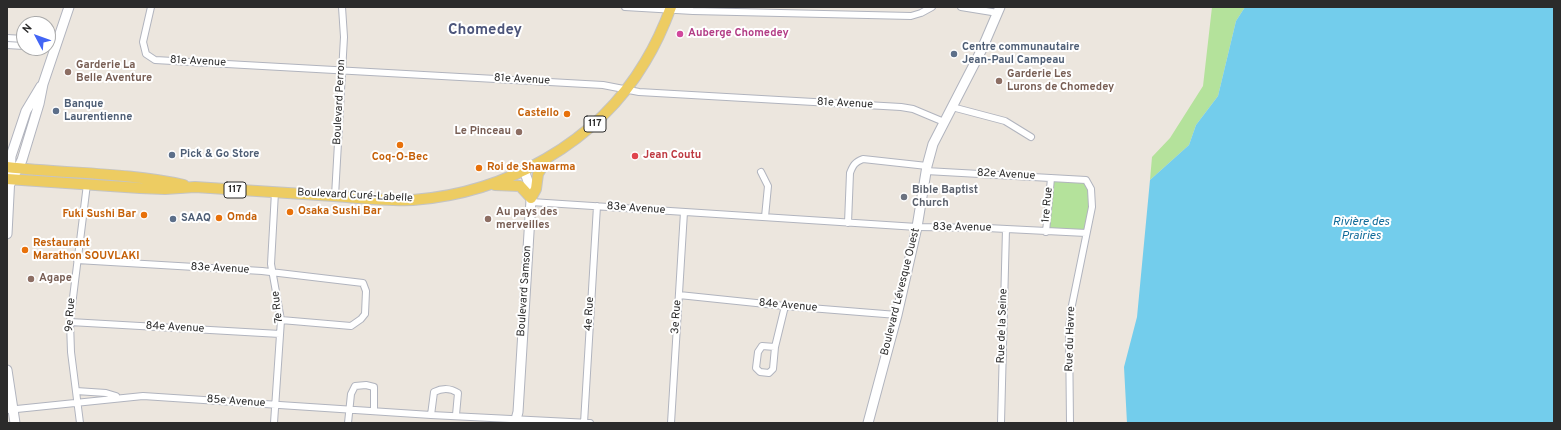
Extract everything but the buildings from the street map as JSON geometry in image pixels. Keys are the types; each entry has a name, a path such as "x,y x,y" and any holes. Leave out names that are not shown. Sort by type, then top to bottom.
{"main road":[{"name":"Boulevard Curé-Labelle","path":"10,181 165,189 195,187 390,200 412,200 449,195 487,185 524,170 548,158 573,142 588,130 610,109 626,89 653,49 670,9"},
{"path":"531,200 536,189 538,174 548,158"},
{"name":"Boulevard Curé-Labelle","path":"12,168 166,181 195,187"},
{"path":"487,185 518,186 524,188 531,200"}],"street":[{"path":"56,37 69,7"},
{"name":"81e Avenue","path":"151,7 143,42 146,54 155,60 596,85 639,92 901,107 913,109 944,122"},
{"name":"Boulevard Perron","path":"335,196 344,36 342,7"},
{"path":"625,7 911,16 932,7"},
{"path":"961,7 999,10"},
{"name":"Boulevard Lévesque Ouest","path":"868,423 897,315 917,227 927,168 933,144 982,49 999,10"},
{"path":"7,234 12,168 11,156 31,101 43,84 50,56"},
{"path":"952,107 1005,121 1031,137"},
{"name":"82e Avenue","path":"848,223 850,173 852,166 856,161 863,159 927,168 1086,180"},
{"name":"Boulevard Samson","path":"518,419 531,200 530,187 524,170"},
{"path":"760,172 768,186 765,217"},
{"name":"1re Rue","path":"1046,232 1051,178"},
{"name":"Rue du Havre","path":"1070,423 1069,330 1071,310 1092,207 1091,189 1086,180"},
{"name":"9e Rue","path":"80,423 70,348 70,322 88,184"},
{"name":"7e Rue","path":"274,423 281,320 271,261 275,192"},
{"name":"83e Avenue","path":"531,200 597,206 848,223 1086,233"},
{"name":"4e Rue","path":"584,422 597,206"},
{"name":"3e Rue","path":"671,423 684,212"},
{"name":"Rue de la Seine","path":"1001,423 1006,229"},
{"name":"83e Avenue","path":"77,260 272,272 362,283 366,291 365,314 362,319 351,326 281,320"},
{"name":"84e Avenue","path":"679,295 785,306 897,315"},
{"path":"775,347 762,346 760,348 756,362 756,368 760,372 769,374 773,369 775,347 785,306"},
{"name":"84e Avenue","path":"70,322 280,334"},
{"path":"7,370 10,410 15,423"},
{"path":"348,423 351,409 351,394 355,386 366,385 374,387 374,410"},
{"path":"431,414 434,392 440,389 453,390 458,393 456,415"},
{"name":"85e Avenue","path":"76,391 106,393 122,397"},
{"name":"85e Avenue","path":"10,410 122,397 143,396 590,423"}],"green space":[{"path":"1212,7 1245,7 1236,21 1218,96 1196,125 1189,145 1150,180 1152,157 1170,138 1203,86"},
{"path":"1051,178 1086,180 1091,189 1086,233 1046,232"}],"water":[{"name":"Rivière des Prairies","path":"1245,7 1554,7 1554,423 1127,423 1124,367 1137,317 1150,180 1189,145 1196,125 1218,96 1236,21"}],"place":[{"name":"Auberge Chomedey","path":"680,34"},
{"name":"Centre communautaire Jean-Paul Campeau","path":"954,54"},
{"name":"Garderie La Belle Aventure","path":"68,72"},
{"name":"Garderie Les Lurons de Chomedey","path":"999,81"},
{"name":"Banque Laurentienne","path":"56,111"},
{"name":"Castello","path":"567,114"},
{"name":"Le Pinceau","path":"519,132"},
{"name":"Coq-O-Bec","path":"400,145"},
{"name":"Pick & Go Store","path":"172,155"},
{"name":"Jean Coutu","path":"635,156"},
{"name":"Roi de Shawarma","path":"479,168"},
{"name":"Bible Baptist Church","path":"904,197"},
{"name":"Osaka Sushi Bar","path":"290,212"},
{"name":"Fuki Sushi Bar","path":"144,215"},
{"name":"Omda","path":"219,218"},
{"name":"SAAQ","path":"173,219"},
{"name":"Au pays des merveilles","path":"488,219"},
{"name":"Restaurant Marathon SOUVLAKI","path":"25,250"},
{"name":"Agape","path":"31,279"}],"district":[{"name":"Chomedey","path":"485,31"}]}
